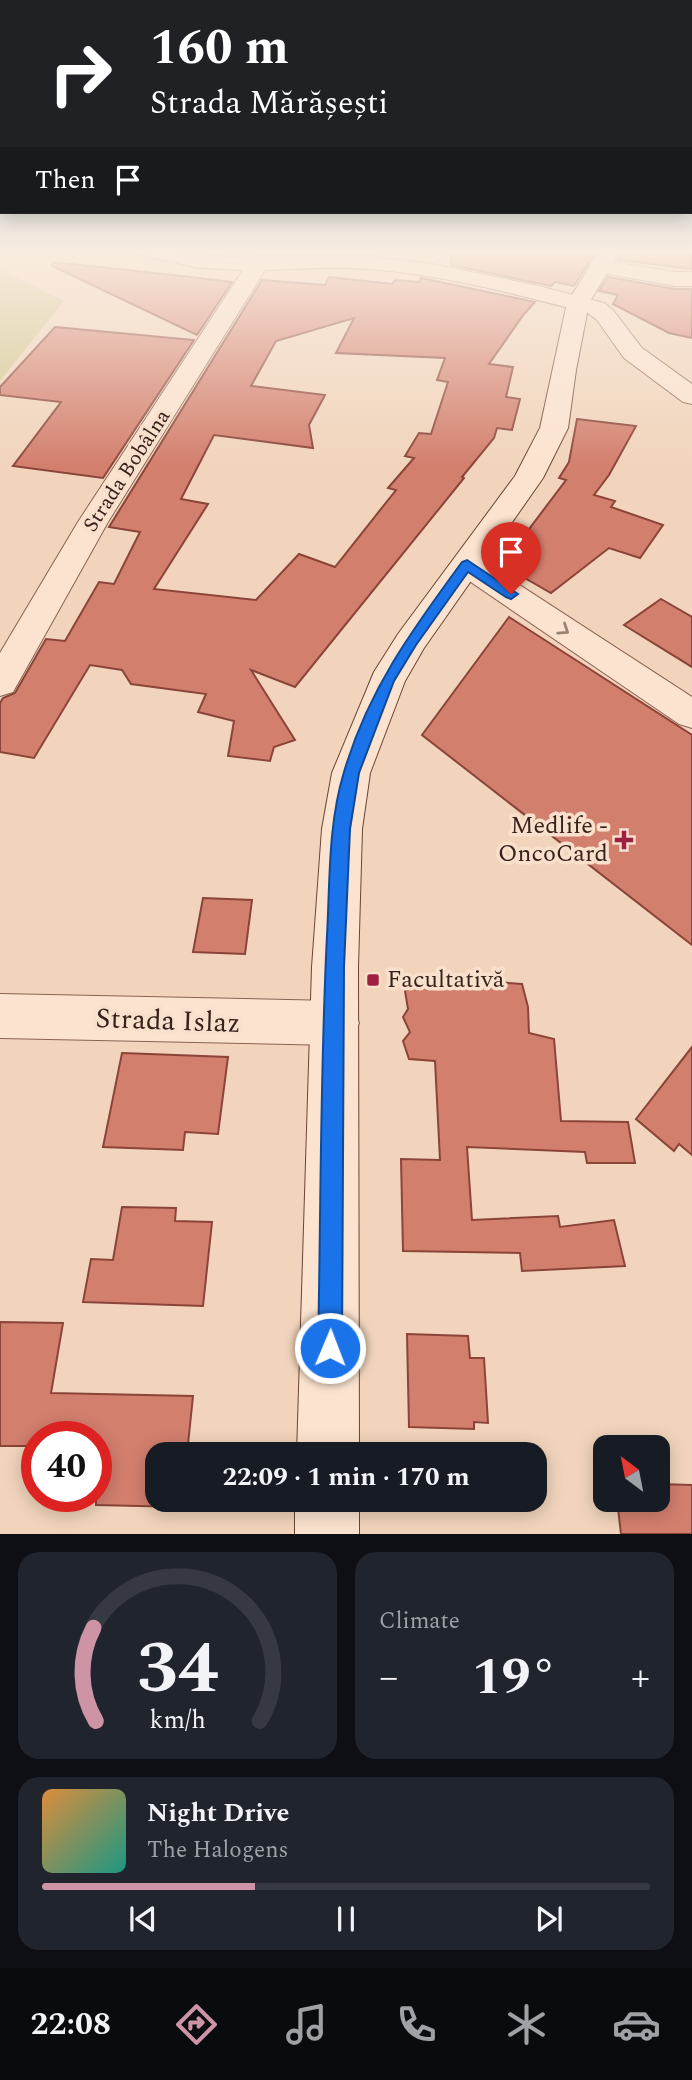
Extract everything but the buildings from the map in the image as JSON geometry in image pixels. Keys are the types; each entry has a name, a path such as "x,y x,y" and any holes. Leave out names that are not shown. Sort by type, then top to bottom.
{"street":[{"name":"Strada Bobâlna","path":"0,683 93,523 220,324"},
{"path":"328,1442 335,1023 342,829 351,773 387,681 410,642 528,478 554,428 560,324"},
{"path":"612,324 633,353 692,396"},
{"path":"467,565 692,715"},
{"name":"Strada Islaz","path":"0,1016 335,1023"},
{"path":"327,1512 327,1534"}],"shaded area":[{"path":"0,324 46,324 0,381"}],"place":[{"name":"Medlife - OncoCard","path":"624,840"},
{"name":"Facultativă","path":"373,980"}],"route":[{"path":"330,1348 335,967 342,829 351,773 387,681 410,642 467,565 511,594"}]}
